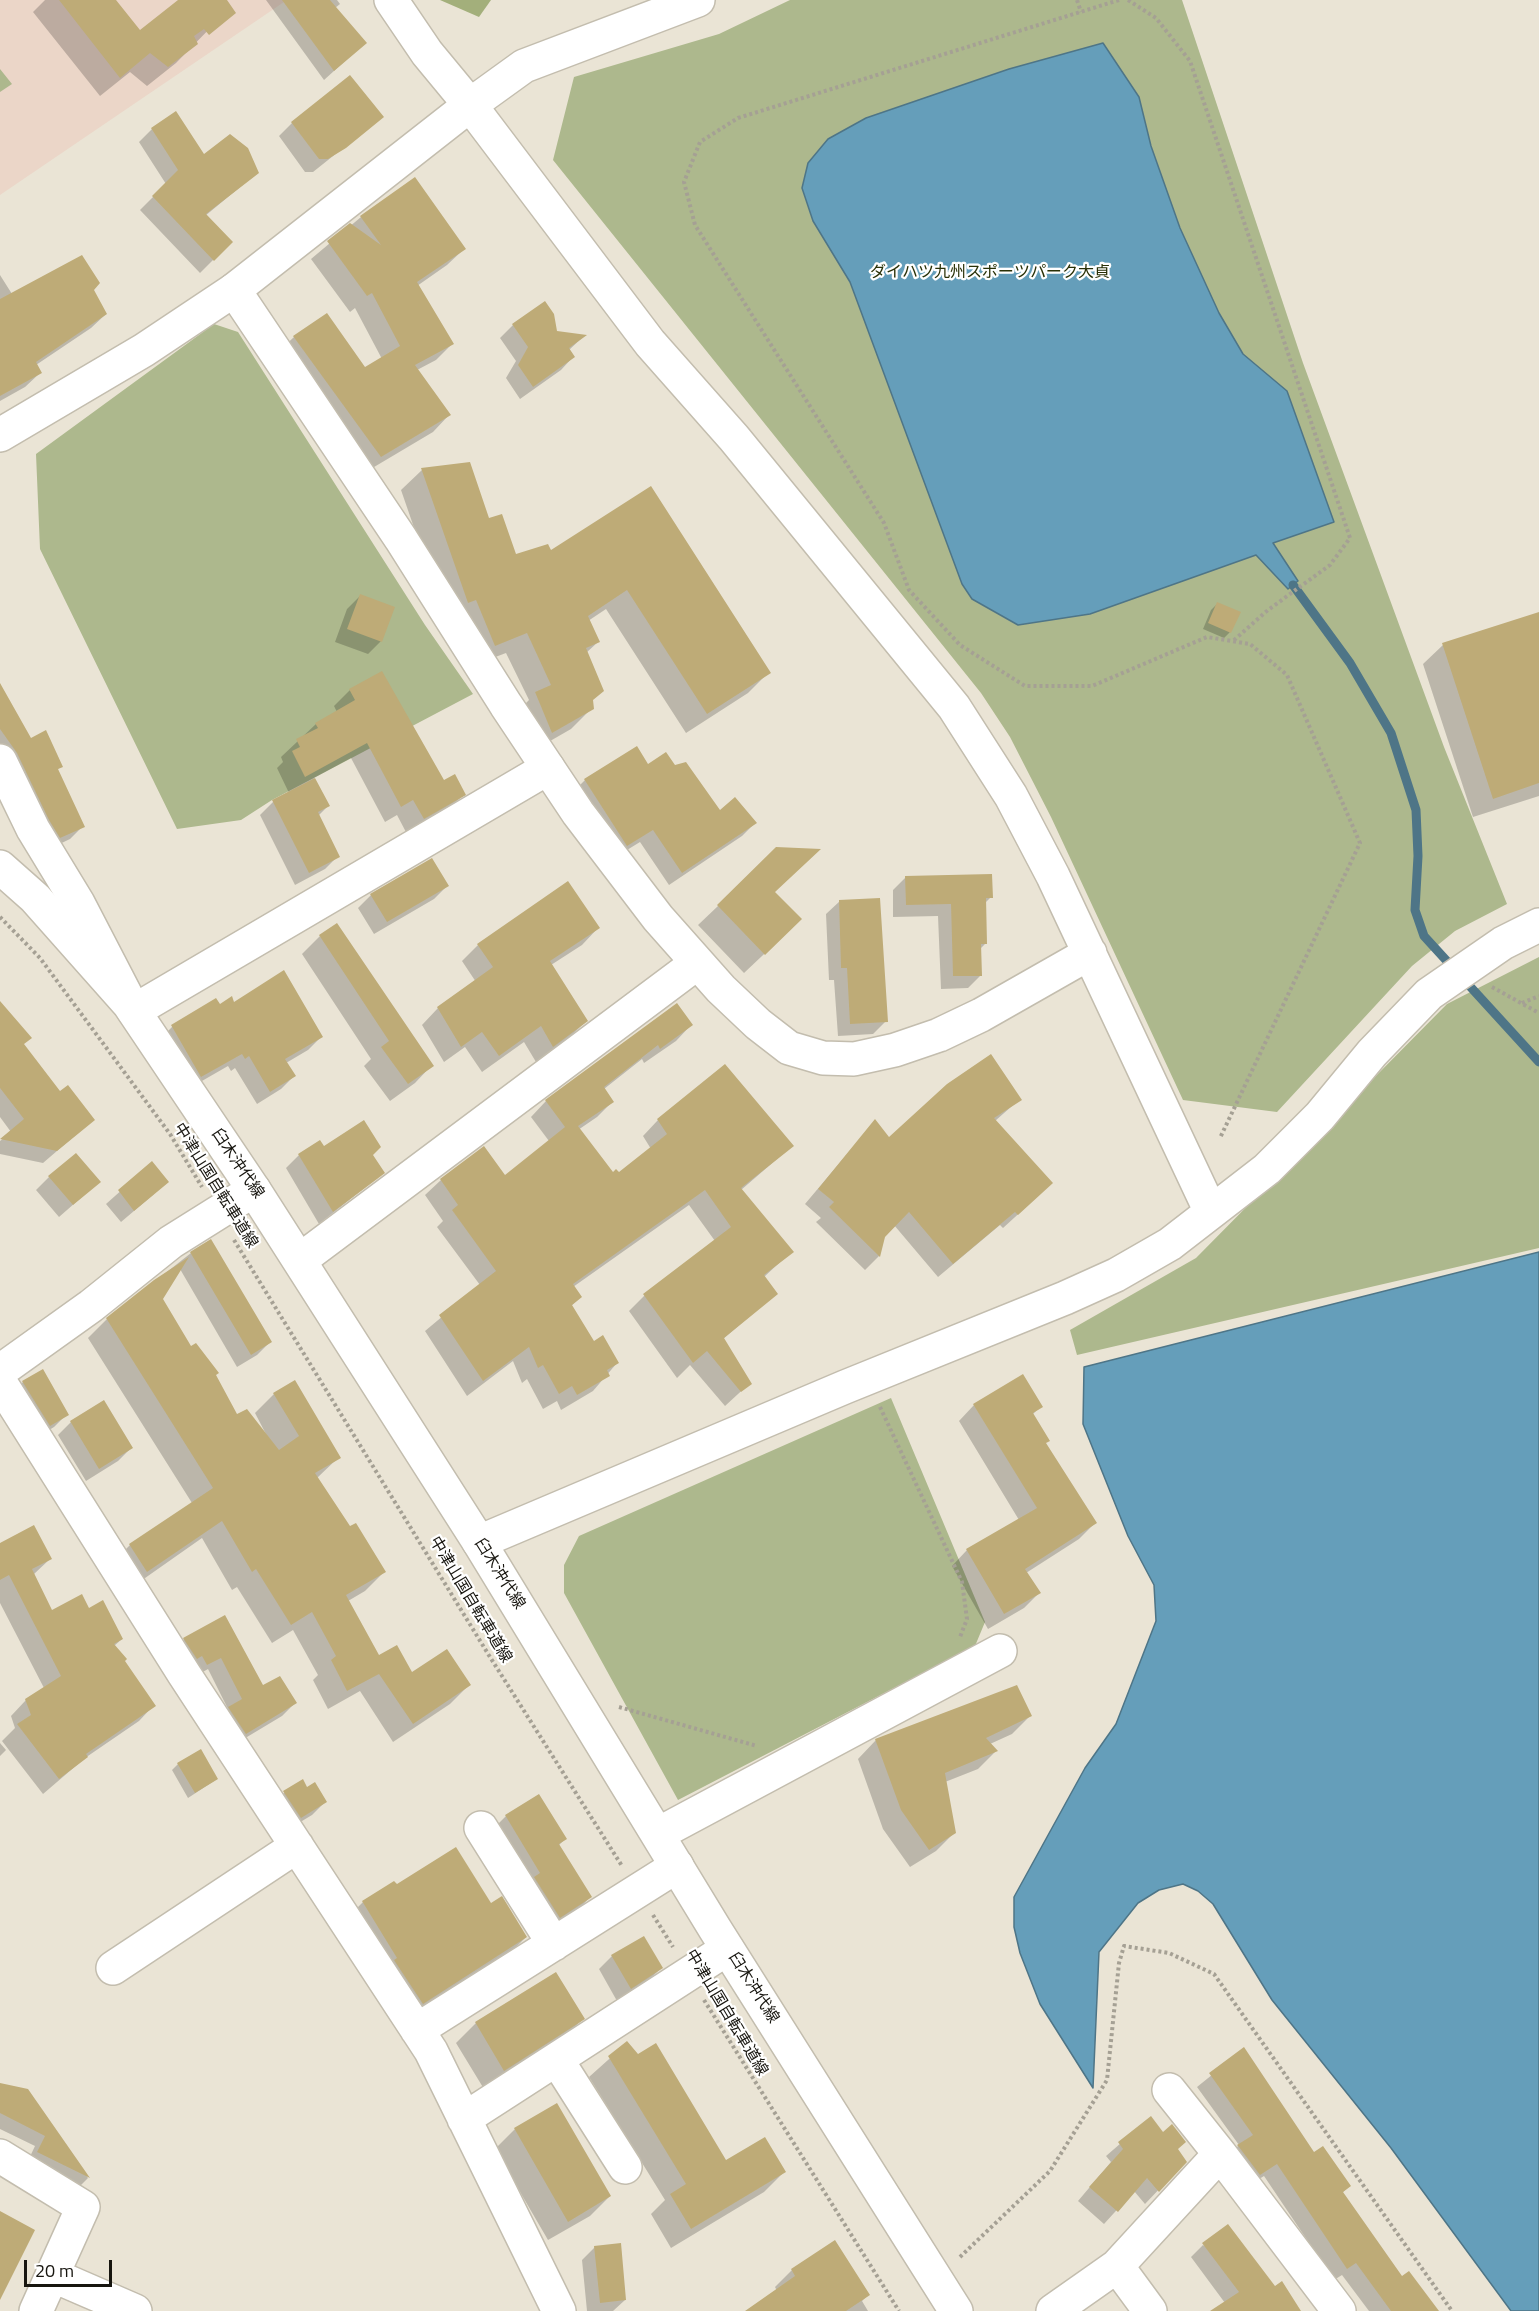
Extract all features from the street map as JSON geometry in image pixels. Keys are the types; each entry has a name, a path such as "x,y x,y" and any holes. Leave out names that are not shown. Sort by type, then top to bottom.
{"street":[{"path":"391,0 427,53 470,105 650,343 734,438 954,707 1011,796 1090,953 1211,1212"},
{"path":"0,435 144,350 234,290 470,105 524,66 698,0"},
{"path":"234,290 401,539 548,768 618,867 698,963 758,1024 789,1048 823,1058 854,1059 895,1050 939,1035 981,1015 1090,953"},
{"path":"0,761 33,829 78,903 134,1011 548,768"},
{"name":"臼木沖代線","path":"0,867 35,898 134,1011 254,1190 480,1542 677,1866 956,2311"},
{"path":"480,1542 1106,1280 1170,1244 1275,1161 1320,1116 1372,1053 1429,994 1503,943 1539,925"},
{"path":"300,1260 698,963"},
{"path":"0,1371 91,1306 171,1242 254,1190"},
{"path":"0,1382 431,2051 558,2311"},
{"path":"658,1834 1000,1651"},
{"path":"481,1828 554,1944"},
{"path":"113,1968 297,1846"},
{"path":"417,2030 677,1866"},
{"path":"464,2119 728,1948"},
{"path":"557,2060 624,2167"},
{"path":"1169,2090 1339,2311"},
{"path":"1053,2311 1118,2266 1220,2154"},
{"path":"3,2165 83,2207 36,2311"},
{"path":"1118,2266 1150,2311"},
{"path":"52,2275 135,2311"}],"path":[{"path":"1077,0 1081,12"},
{"path":"1119,0 738,118 700,142 684,182 695,225 884,524 909,590 960,645 1025,686 1092,686 1207,637 1250,644 1287,675 1360,843 1220,1138"},
{"path":"1128,0 1156,18 1190,62 1350,538 1330,565 1280,600 1233,641"},
{"name":"中津山国自転車道線","path":"0,917 40,958 156,1116 898,2311"},
{"path":"1482,981 1539,1012"},
{"path":"1522,1003 1539,996"},
{"path":"880,1406 962,1582 967,1619 956,1646"},
{"path":"619,1707 757,1746 768,1741"}],"shaded area":[{"path":"0,0 287,0 0,195"}],"green space":[{"path":"440,0 491,0 479,17"},
{"name":"ダイハツ九州スポーツパーク大貞","path":"790,0 1182,0 1303,363 1444,747 1507,904 1455,931 1412,966 1277,1112 1183,1100 1051,817 1010,737 981,693 553,160 574,77 719,34"},
{"path":"0,69 12,84 0,92"},
{"path":"214,324 238,332 425,625 473,694 272,800 241,820 177,829 40,549 36,454"},
{"path":"1539,957 1539,1248 1077,1355 1070,1330 1196,1258 1447,1004"},
{"path":"891,1398 985,1622 975,1646 678,1800 564,1593 564,1565 579,1536"}],"water":[{"path":"1103,43 1139,97 1151,146 1180,228 1219,313 1243,354 1287,391 1334,522 1273,543 1298,581 1288,589 1256,555 1090,614 1018,625 972,599 962,584 850,282 813,221 802,188 808,163 828,139 866,118 1009,69"},
{"path":"1539,1252 1539,2311 1511,2311 1391,2148 1272,2000 1213,1904 1198,1891 1183,1884 1159,1890 1138,1903 1099,1952 1093,2088 1040,2004 1020,1953 1014,1927 1014,1897 1085,1768 1116,1724 1156,1621 1154,1585 1128,1536 1083,1424 1084,1367"}],"building":[{"path":"59,0 116,0 140,30 178,0 227,0 236,13 209,35 204,29 194,36 198,44 168,67 150,53 120,78"},
{"path":"282,0 330,0 367,43 334,71"},
{"path":"350,75 384,117 346,148 328,159 319,159 291,122"},
{"path":"176,111 204,154 230,134 248,148 259,173 206,214 233,242 214,261 152,196 178,170 151,128"},
{"path":"415,177 466,249 417,282 454,344 415,365 451,415 381,457 293,336 327,313 365,367 400,346 372,293 367,296 327,241 350,223 381,245 360,216"},
{"path":"82,255 100,283 94,290 107,314 36,362 42,373 0,396 0,299"},
{"path":"545,301 554,314 557,331 587,335 569,348 575,357 533,387 518,365 528,347 512,324"},
{"path":"470,462 489,518 502,514 516,554 548,544 551,550 651,486 771,673 707,714 627,590 588,616 600,642 586,648 604,691 593,700 594,709 552,733 535,692 551,685 527,633 495,646 476,600 468,603 421,468"},
{"path":"360,594 395,607 382,642 347,629"},
{"path":"1217,602 1241,612 1231,633 1208,623"},
{"path":"1539,612 1539,783 1493,799 1442,643"},
{"path":"382,671 444,780 455,774 466,795 424,819 413,800 401,807 367,743 305,777 292,751 300,747 296,739 318,728 315,723 355,700 349,689"},
{"path":"0,683 31,738 46,730 63,767 58,769 85,827 60,838 49,820 17,753 0,729"},
{"path":"637,746 648,764 666,752 675,765 686,762 720,810 735,797 757,823 682,873 653,830 627,846 584,779"},
{"path":"315,778 330,806 318,812 340,857 309,873 272,800"},
{"path":"776,847 821,849 775,892 802,919 765,955 717,905"},
{"path":"432,858 449,886 387,922 370,894"},
{"path":"992,874 993,898 986,898 987,944 981,944 982,976 953,976 951,904 906,905 905,876"},
{"path":"568,881 600,928 550,961 588,1021 553,1047 541,1026 499,1056 482,1032 461,1047 437,1007 493,967 477,944"},
{"path":"880,898 888,1022 850,1024 847,968 841,968 839,900"},
{"path":"337,923 434,1066 408,1084 381,1047 389,1041 319,935"},
{"path":"284,970 323,1037 285,1059 296,1076 270,1092 249,1056 245,1059 242,1054 201,1077 171,1025 216,998 220,1004 232,996 234,1002"},
{"path":"0,1001 32,1038 24,1044 60,1091 68,1085 95,1120 57,1151 0,1139 24,1119 0,1088"},
{"path":"677,1003 693,1025 660,1049 658,1045 604,1087 614,1102 578,1126 613,1172 616,1169 619,1172 667,1134 657,1119 725,1064 794,1146 741,1188 794,1252 764,1275 778,1294 724,1338 752,1384 741,1392 707,1351 693,1363 643,1294 731,1227 705,1190 573,1284 582,1297 572,1305 594,1341 603,1335 619,1363 607,1370 610,1376 577,1395 572,1386 559,1394 543,1365 538,1368 529,1347 483,1381 439,1315 496,1271 452,1210 458,1205 440,1179 484,1146 505,1175 565,1127 545,1100"},
{"path":"991,1054 1022,1100 994,1118 1053,1183 1018,1215 1015,1212 953,1264 909,1212 885,1237 880,1257 829,1207 834,1202 818,1189 875,1119 889,1137 947,1084"},
{"path":"364,1120 381,1147 373,1155 385,1173 333,1212 298,1154 320,1140 324,1146"},
{"path":"76,1153 101,1182 73,1205 48,1176"},
{"path":"152,1161 169,1182 134,1211 118,1190"},
{"path":"211,1239 272,1342 251,1355 190,1252"},
{"path":"189,1257 163,1299 191,1346 196,1343 219,1373 216,1375 237,1414 247,1409 279,1450 299,1436 273,1393 295,1380 341,1458 315,1473 350,1526 356,1523 386,1572 346,1595 379,1655 397,1645 412,1672 447,1649 471,1685 413,1724 379,1674 347,1691 331,1660 336,1656 312,1612 291,1625 256,1569 252,1572 222,1521 147,1572 129,1544 213,1488 106,1318 154,1280"},
{"path":"43,1369 69,1415 50,1426 22,1381"},
{"path":"1023,1374 1043,1407 1033,1413 1050,1441 1046,1443 1097,1523 1025,1569 1041,1593 1004,1614 966,1549 1037,1508 973,1404"},
{"path":"104,1400 133,1448 99,1469 70,1421"},
{"path":"34,1525 52,1559 32,1569 52,1610 82,1594 89,1608 103,1600 123,1639 114,1644 127,1659 125,1661 156,1706 86,1754 88,1757 59,1779 17,1724 31,1715 25,1699 61,1676 9,1575 0,1580 0,1543"},
{"path":"225,1615 263,1685 280,1676 297,1703 246,1734 228,1707 242,1699 221,1658 207,1665 202,1656 197,1659 183,1638"},
{"path":"1017,1685 1032,1716 986,1738 998,1751 945,1773 956,1833 929,1850 901,1810 875,1739"},
{"path":"201,1749 218,1779 195,1793 177,1763"},
{"path":"303,1779 307,1787 315,1782 327,1802 301,1818 283,1791"},
{"path":"539,1794 567,1839 559,1844 592,1897 560,1918 534,1877 540,1873 505,1815"},
{"path":"456,1847 491,1903 502,1896 527,1937 423,2004 394,1960 397,1958 362,1901 394,1881 397,1884"},
{"path":"644,1936 663,1968 631,1989 611,1955"},
{"path":"556,1972 585,2019 504,2071 475,2022"},
{"path":"627,2041 638,2054 656,2043 726,2160 765,2137 786,2172 691,2229 670,2194 686,2184 608,2056"},
{"path":"1244,2047 1314,2152 1323,2146 1351,2186 1343,2192 1402,2276 1409,2271 1439,2311 1391,2311 1356,2263 1347,2269 1277,2164 1260,2175 1237,2145 1253,2135 1209,2073"},
{"path":"0,2083 28,2089 90,2178 37,2152 45,2136 0,2113"},
{"path":"557,2103 611,2196 568,2222 514,2128"},
{"path":"1151,2116 1163,2132 1172,2124 1186,2142 1178,2149 1187,2162 1159,2192 1147,2178 1118,2212 1089,2187 1123,2149 1118,2142"},
{"path":"0,2211 35,2230 0,2300"},
{"path":"1228,2224 1275,2286 1282,2281 1301,2311 1210,2311 1239,2292 1202,2243"},
{"path":"835,2240 870,2295 846,2311 745,2311 795,2276 791,2269"},
{"path":"621,2243 626,2300 600,2303 594,2246"}],"waterway":[{"path":"1293,585 1350,663 1391,733 1416,810 1418,856 1415,910 1424,936 1539,1062"}]}
